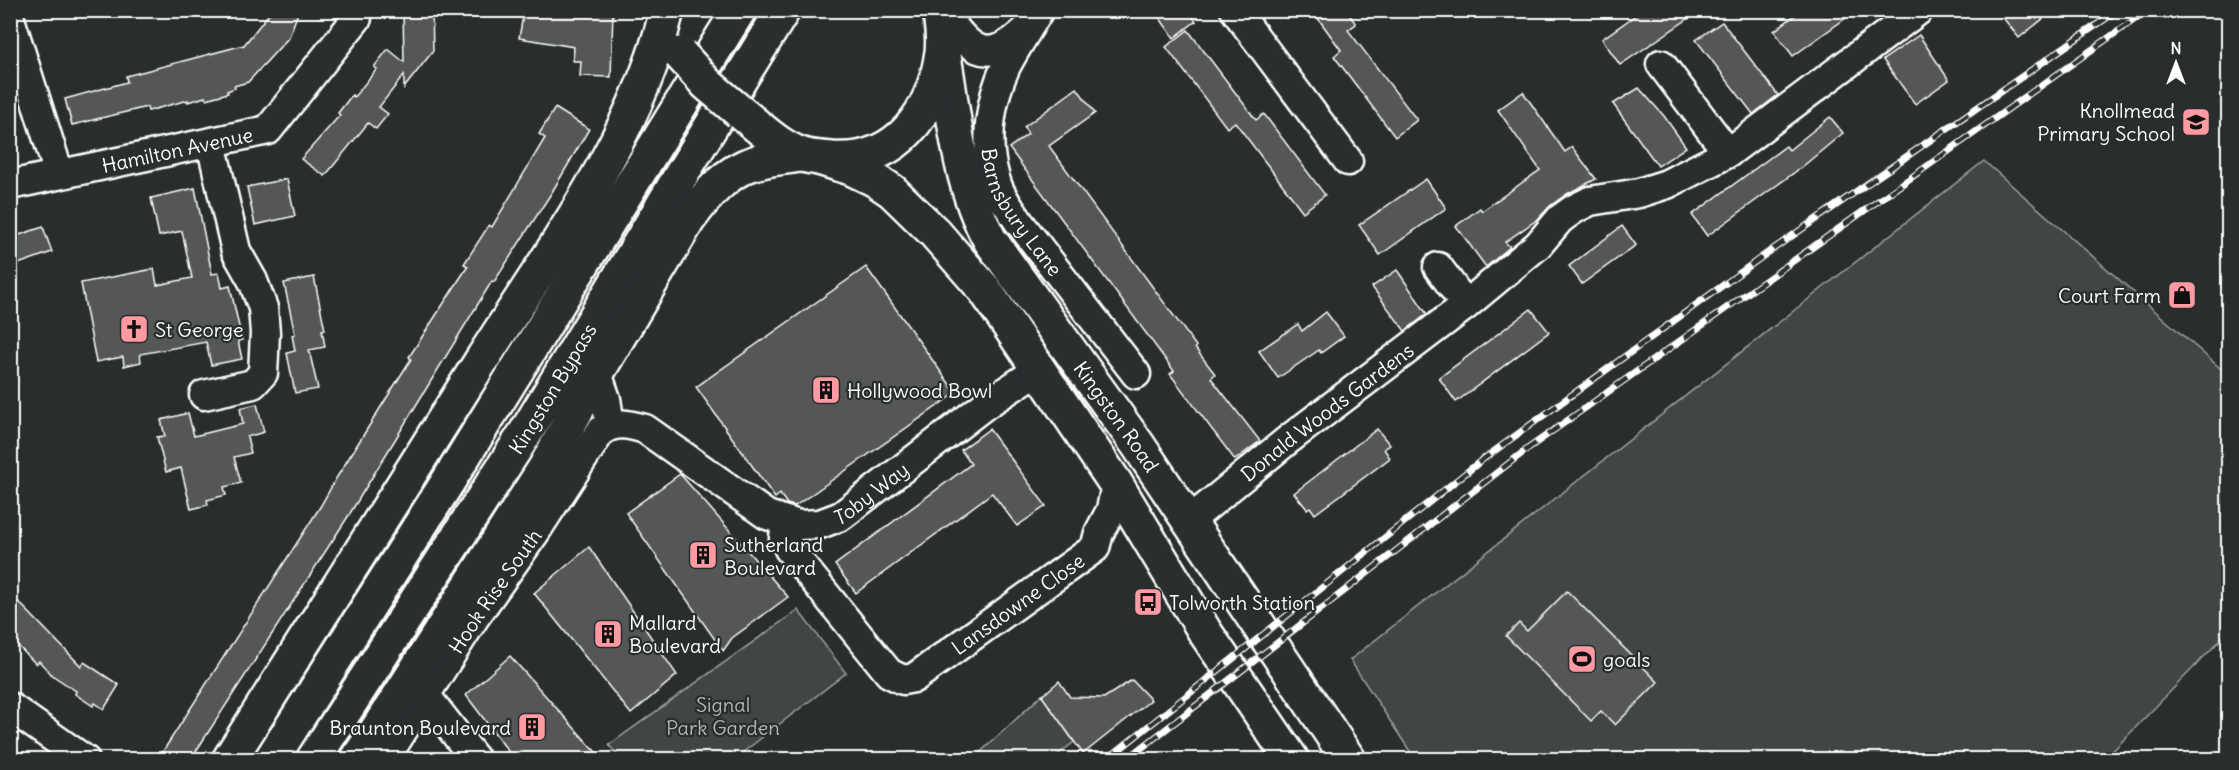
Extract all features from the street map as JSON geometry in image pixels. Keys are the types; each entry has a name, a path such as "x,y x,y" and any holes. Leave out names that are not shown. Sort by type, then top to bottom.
{"highway":[{"name":"Kingston Bypass","path":"271,759 449,480 739,10"},
{"name":"Kingston Bypass","path":"313,759 526,432 783,10"},
{"path":"357,759 546,466 597,373 688,220 704,198 727,177 752,163 810,156 842,160 862,157 888,147 903,136 926,108 937,79 943,50 940,10"},
{"path":"666,12 670,38 680,54 706,84 781,144 810,156"},
{"path":"229,759 592,186 649,70 659,43 666,12"},
{"name":"Kingston Road","path":"943,50 960,154 968,190 981,225 997,252 1138,445 1349,759"},
{"name":"Kingston Road","path":"810,156 851,168 892,191 935,233 985,290 1116,484 1205,632 1292,759"}],"street":[{"name":"Hamilton Avenue","path":"10,184 268,130 357,18 357,10"},
{"name":"Barnsbury Lane","path":"940,10 966,43 983,50 1005,47 1034,19"},
{"path":"1235,10 1348,161"},
{"name":"Donald Woods Gardens","path":"1189,521 1289,439 1466,305 1538,245 1560,219 1574,209 1590,201 1639,193 1667,184 1728,153 1919,10"},
{"path":"10,19 59,174"},
{"name":"Barnsbury Lane","path":"1034,19 1006,67 990,114 994,178 1003,198 1019,222 1136,374"},
{"path":"1661,64 1728,153"},
{"path":"204,395 253,384 263,373 265,333 262,308 253,281 236,250 211,143"},
{"path":"1438,267 1466,305"},
{"name":"Toby Way","path":"610,425 628,424 645,429 750,506 767,515 799,525 820,524 841,516 985,405 1040,369"},
{"path":"597,373 606,399 610,425"},
{"name":"Hook Rise South","path":"384,759 475,617 534,534 601,430 610,425"},
{"name":"Lansdowne Close","path":"786,522 784,538 789,549 889,673 903,680 915,678 942,660 1095,548 1099,533 1111,510 1116,484"},
{"path":"425,695 476,759"},
{"path":"10,707 85,759"}],"green space":[{"path":"1984,161 2228,375 2228,632 2105,759 1415,759 1350,660"},
{"name":"Signal Park Garden","path":"798,610 846,673 734,759 621,759 609,745"},
{"path":"1042,695 1074,742 1052,759 972,760"}],"building":[{"path":"272,10 299,10 289,37 248,82 234,86 235,88 227,91 228,93 206,99 205,97 188,102 188,100 148,111 147,107 72,125 65,99 127,82 126,76 244,45"},
{"path":"403,10 432,10 433,51 404,88 404,75 379,107 388,114 376,129 368,123 325,176 301,159 340,115 338,113 352,95 354,97 377,69 374,67 388,49 404,62"},
{"path":"524,10 613,10 611,77 580,76 581,61 573,61 574,47 519,38"},
{"path":"1154,10 1188,10 1196,21 1174,38"},
{"path":"1312,10 1346,10 1356,24 1348,30 1417,120 1395,137 1334,56 1341,50"},
{"path":"1643,10 1701,10 1620,65 1602,39"},
{"path":"1802,10 1857,10 1793,56 1774,31"},
{"path":"1997,10 2054,10 2019,38"},
{"path":"1722,22 1778,95 1753,114 1696,40"},
{"path":"1188,30 1256,120 1264,114 1325,195 1303,212 1235,122 1227,128 1166,47"},
{"path":"1919,35 1949,80 1915,104 1883,60"},
{"path":"1077,88 1095,113 1049,146 1196,346 1195,348 1215,374 1211,378 1260,441 1235,460 1170,374 1174,371 1009,148 1028,134 1024,127"},
{"path":"1639,88 1664,116 1686,147 1658,166 1613,104"},
{"path":"1523,92 1565,152 1572,147 1596,179 1567,194 1550,206 1538,219 1505,242 1510,247 1486,267 1456,226 1480,208 1482,211 1540,170 1498,110"},
{"path":"555,108 589,129 552,192 494,282 492,281 349,515 191,759 158,759 320,507 411,359 409,357 468,266 464,264 489,225 492,227 545,138 539,134"},
{"path":"1830,117 1843,133 1802,167 1707,236 1692,215 1786,146 1789,150"},
{"path":"287,179 295,216 255,225 247,187"},
{"path":"1426,179 1446,208 1380,255 1359,225"},
{"path":"195,188 212,274 219,273 222,288 230,286 242,340 238,341 242,359 211,365 206,342 140,354 141,362 124,366 123,357 96,362 81,283 154,269 157,285 192,278 182,231 159,236 151,198"},
{"path":"1622,226 1636,245 1582,284 1569,266"},
{"path":"43,227 52,252 10,267 10,238"},
{"name":"Hollywood Bowl","path":"866,267 956,393 795,506 787,504 780,494 775,498 696,387"},
{"path":"1397,270 1427,314 1405,331 1372,287"},
{"path":"314,277 325,330 322,330 325,347 309,350 318,389 295,393 287,353 295,351 292,335 295,334 284,283"},
{"path":"1531,309 1549,332 1456,402 1439,378"},
{"path":"1326,312 1344,336 1321,353 1319,350 1278,378 1259,351 1298,324 1302,331"},
{"path":"257,404 264,432 247,437 251,453 234,457 241,483 224,487 226,495 207,500 208,505 191,509 181,468 166,472 157,437 165,436 161,420 188,413 194,436 243,424 240,408"},
{"path":"989,429 1046,506 1017,526 992,493 856,593 835,565 971,464 961,450"},
{"path":"1377,429 1390,445 1384,449 1390,458 1315,514 1310,507 1307,509 1294,493"},
{"name":"Sutherland Boulevard","path":"680,474 788,597 732,638 723,651 626,513"},
{"name":"Mallard Boulevard","path":"589,547 677,675 631,714 534,593"},
{"name":"goals","path":"1567,591 1658,682 1615,725 1601,711 1591,721 1506,636 1519,623 1527,631"},
{"path":"10,593 81,666 84,662 119,685 104,709 95,703 93,706 75,694 76,691 52,675 39,661 36,664 10,638"},
{"name":"Braunton Boulevard","path":"510,656 602,759 514,759 466,695"},
{"path":"1132,680 1151,700 1083,754 1042,696 1059,681 1070,697 1104,698"}],"railway":[{"path":"1106,760 1482,460 1766,254 2118,10"},
{"path":"1126,760 1530,447 2148,10"}],"place":[{"name":"Knollmead Primary School","path":"2196,122"},
{"name":"Court Farm","path":"2182,295"},
{"name":"St George","path":"134,329"},
{"name":"Hollywood Bowl","path":"826,390"},
{"name":"Sutherland Boulevard","path":"703,555"},
{"name":"Tolworth Station","path":"1148,602"},
{"name":"Mallard Boulevard","path":"608,634"},
{"name":"goals","path":"1582,659"},
{"name":"Braunton Boulevard","path":"532,727"}]}
